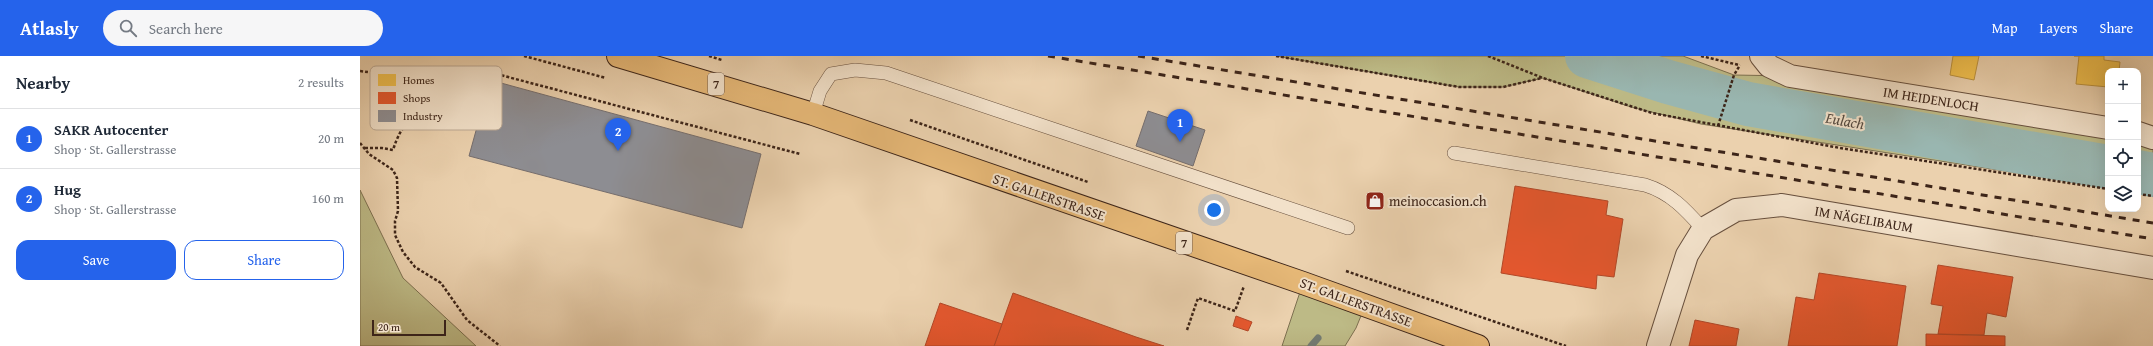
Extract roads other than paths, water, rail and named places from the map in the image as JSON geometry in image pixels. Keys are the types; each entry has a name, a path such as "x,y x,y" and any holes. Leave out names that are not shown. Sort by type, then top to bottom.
{"main road":[{"name":"ST. GALLERSTRASSE","path":"618,56 813,114 1303,283 1478,346"}],"street":[{"name":"IM HEIDENLOCH","path":"1761,56 1768,66 1790,76 2105,128"},
{"path":"2141,134 2153,138"},
{"name":"IM NÄGELIBAUM","path":"1658,346 1687,255 1703,229 1736,210 1782,205 2153,268"}],"lane":[{"path":"813,114 820,91 830,74 855,70 886,73 1348,228"},
{"path":"1454,153 1646,185 1659,190 1682,205 1703,229"}],"waterway":[{"name":"Eulach","path":"1587,56 1668,82 1748,104 2105,166"},
{"name":"Eulach","path":"2141,173 2153,175"},
{"path":"1311,346 1318,338"}],"railway":[{"path":"1048,56 2153,239"},
{"path":"1138,56 2153,223"}],"place":[{"name":"SAKR Autocenter","path":"1180,142"},
{"name":"Hug","path":"618,151"},
{"name":"meinoccasion.ch","path":"1375,201"}]}
